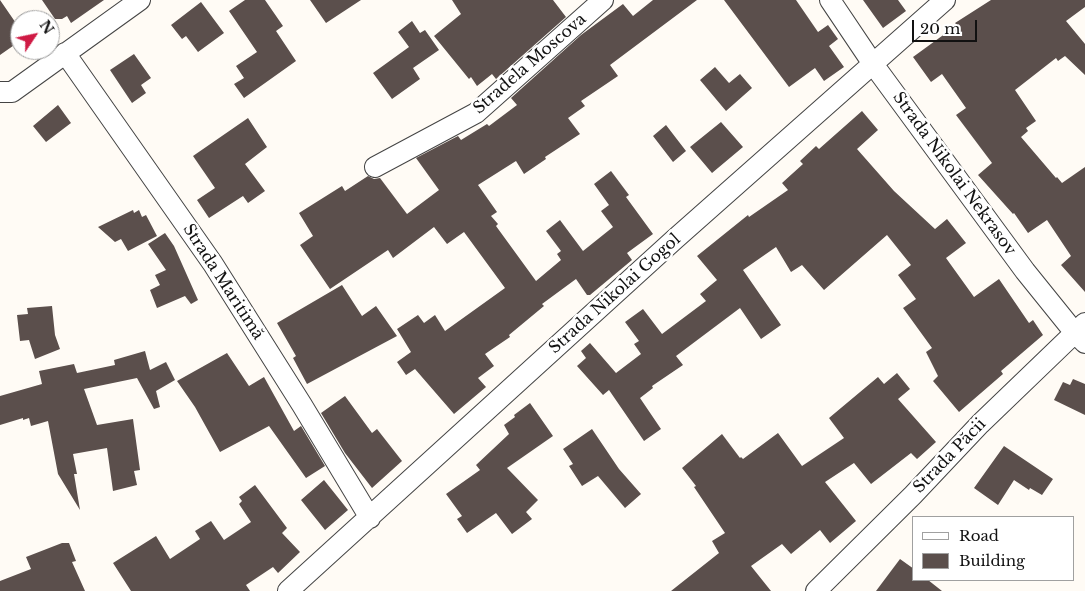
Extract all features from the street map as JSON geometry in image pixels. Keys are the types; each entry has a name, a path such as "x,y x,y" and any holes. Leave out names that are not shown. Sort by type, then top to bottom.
{"street":[{"path":"0,92 12,92 140,0"},
{"name":"Stradela Moscova","path":"376,166 476,113 604,0"},
{"name":"Strada Nikolai Nekrasov","path":"830,0 873,64 1025,271 1082,333"},
{"name":"Strada Nikolai Gogol","path":"288,591 675,239 945,0"},
{"name":"Strada Maritimă","path":"65,53 213,264 302,405 370,518"},
{"name":"Strada Păcii","path":"816,591 913,495 980,424 1082,333"}],"building":[{"path":"0,0 10,14 10,48 0,55"},
{"path":"42,0 104,0 71,23 67,16 60,19 60,10 49,10"},
{"path":"245,0 265,0 283,26 276,31 296,61 244,98 234,84 244,78 236,66 257,52 229,11"},
{"path":"310,0 361,0 326,23"},
{"path":"452,0 553,0 566,17 496,79 492,74 477,86 471,77 469,79 434,36 461,14"},
{"path":"653,0 697,0 610,65 618,76 581,101 585,106 568,118 580,134 545,157 546,159 524,174 516,161 478,185 497,212 491,216 498,224 496,226 536,281 561,260 557,254 561,251 546,231 560,220 583,251 613,227 601,211 609,205 594,184 611,171 629,195 626,197 653,234 627,253 632,260 590,295 587,295 576,279 542,304 544,306 509,335 510,337 485,354 494,366 478,378 486,387 454,414 415,369 406,375 397,362 411,352 397,329 418,315 424,323 435,315 445,331 505,288 464,232 447,244 434,227 393,258 388,250 330,289 300,245 313,236 299,213 342,186 345,191 368,176 374,179 380,178 407,214 439,190 416,158 458,136 461,140 487,124 489,126 517,105 511,98 581,35 623,4 633,16"},
{"path":"724,0 796,0 818,32 828,25 838,39 829,46 844,67 824,81 815,68 789,87"},
{"path":"863,0 898,0 906,11 883,28"},
{"path":"991,0 1085,0 1085,7 1066,21 1085,44 1085,75 1065,56 1058,61 1056,58 1015,90 1036,121 1026,128 1028,131 1021,137 1056,178 1062,183 1085,167 1085,292 1061,265 1071,256 1047,220 1028,233 1014,213 978,175 992,163 956,115 966,108 942,74 931,82 913,57 957,25 955,23"},
{"path":"201,2 224,33 198,52 186,36 182,39 171,25"},
{"path":"412,21 420,33 425,30 439,50 413,68 420,79 392,99 373,73 409,47 398,32"},
{"path":"134,54 151,78 141,85 146,93 132,103 110,70"},
{"path":"715,67 729,83 740,74 752,88 726,111 700,80"},
{"path":"58,105 71,123 46,142 33,126"},
{"path":"862,111 878,130 857,149 894,191 935,229 947,219 966,243 946,258 974,297 999,279 1029,323 1033,320 1043,335 1001,371 1003,374 959,412 933,381 938,376 926,352 932,348 903,308 916,299 898,275 911,265 887,235 824,290 802,265 791,272 776,247 743,270 781,325 761,339 740,308 676,356 683,365 652,386 653,388 640,398 661,429 644,441 609,390 603,395 577,366 586,358 581,351 590,343 616,373 641,354 634,344 639,341 625,322 643,309 662,334 706,301 700,294 717,280 697,256 748,215 749,217 788,190 782,183 803,164 800,161 816,146 819,149"},
{"path":"248,118 267,147 245,164 265,191 248,203 243,196 209,218 197,200 215,188 193,156"},
{"path":"721,122 743,147 712,173 690,147"},
{"path":"666,125 686,151 673,162 653,136"},
{"path":"133,210 134,213 139,210 142,217 146,215 157,236 128,251 121,239 115,242 98,227"},
{"path":"165,233 174,246 198,300 191,304 185,296 157,308 150,290 160,285 155,275 166,270 148,244"},
{"path":"342,285 362,316 376,306 397,336 307,384 293,358 296,356 277,323"},
{"path":"52,306 55,335 60,349 35,359 29,340 20,341 17,315 28,314 27,308"},
{"path":"145,351 150,370 166,362 175,380 156,391 160,407 154,409 137,378 84,389 97,425 133,419 140,470 134,471 137,485 113,491 107,448 73,454 80,510 58,474 48,421 31,426 29,418 23,420 23,418 0,425 0,396 42,384 39,371 74,364 77,373 115,365 114,360"},
{"path":"227,353 249,386 264,377 294,431 301,426 325,466 306,478 269,426 220,452 195,407 177,381"},
{"path":"897,373 910,389 898,399 936,442 917,459 911,453 871,484 854,463 825,482 856,521 830,543 820,530 791,554 782,544 751,566 771,591 671,591 719,553 712,541 725,533 694,487 696,486 682,468 722,434 740,458 743,459 778,433 802,466 844,438 829,418 878,377 884,384"},
{"path":"1073,379 1085,384 1085,415 1054,400 1063,382 1070,385"},
{"path":"345,396 372,433 377,429 402,461 372,488 345,453 321,413"},
{"path":"530,403 553,436 507,468 538,500 526,512 532,519 512,534 496,513 467,533 457,519 462,516 446,494 480,470 476,465 509,434 504,425"},
{"path":"592,429 619,469 641,494 625,508 598,476 582,486 569,466 573,464 563,449"},
{"path":"1004,446 1053,479 1042,495 1030,488 1029,490 1014,480 998,505 974,488"},
{"path":"324,480 348,510 325,530 301,500"},
{"path":"255,485 287,528 282,533 300,552 278,573 273,567 246,585 250,591 131,591 113,563 156,536 170,559 200,539 195,531 211,521 224,540 251,522 239,504 242,501 239,497"},
{"path":"62,543 69,543 76,561 72,562 85,591 0,591 0,581 31,569 26,557"},
{"path":"900,559 912,568 912,581 929,581 942,591 876,591"}]}
